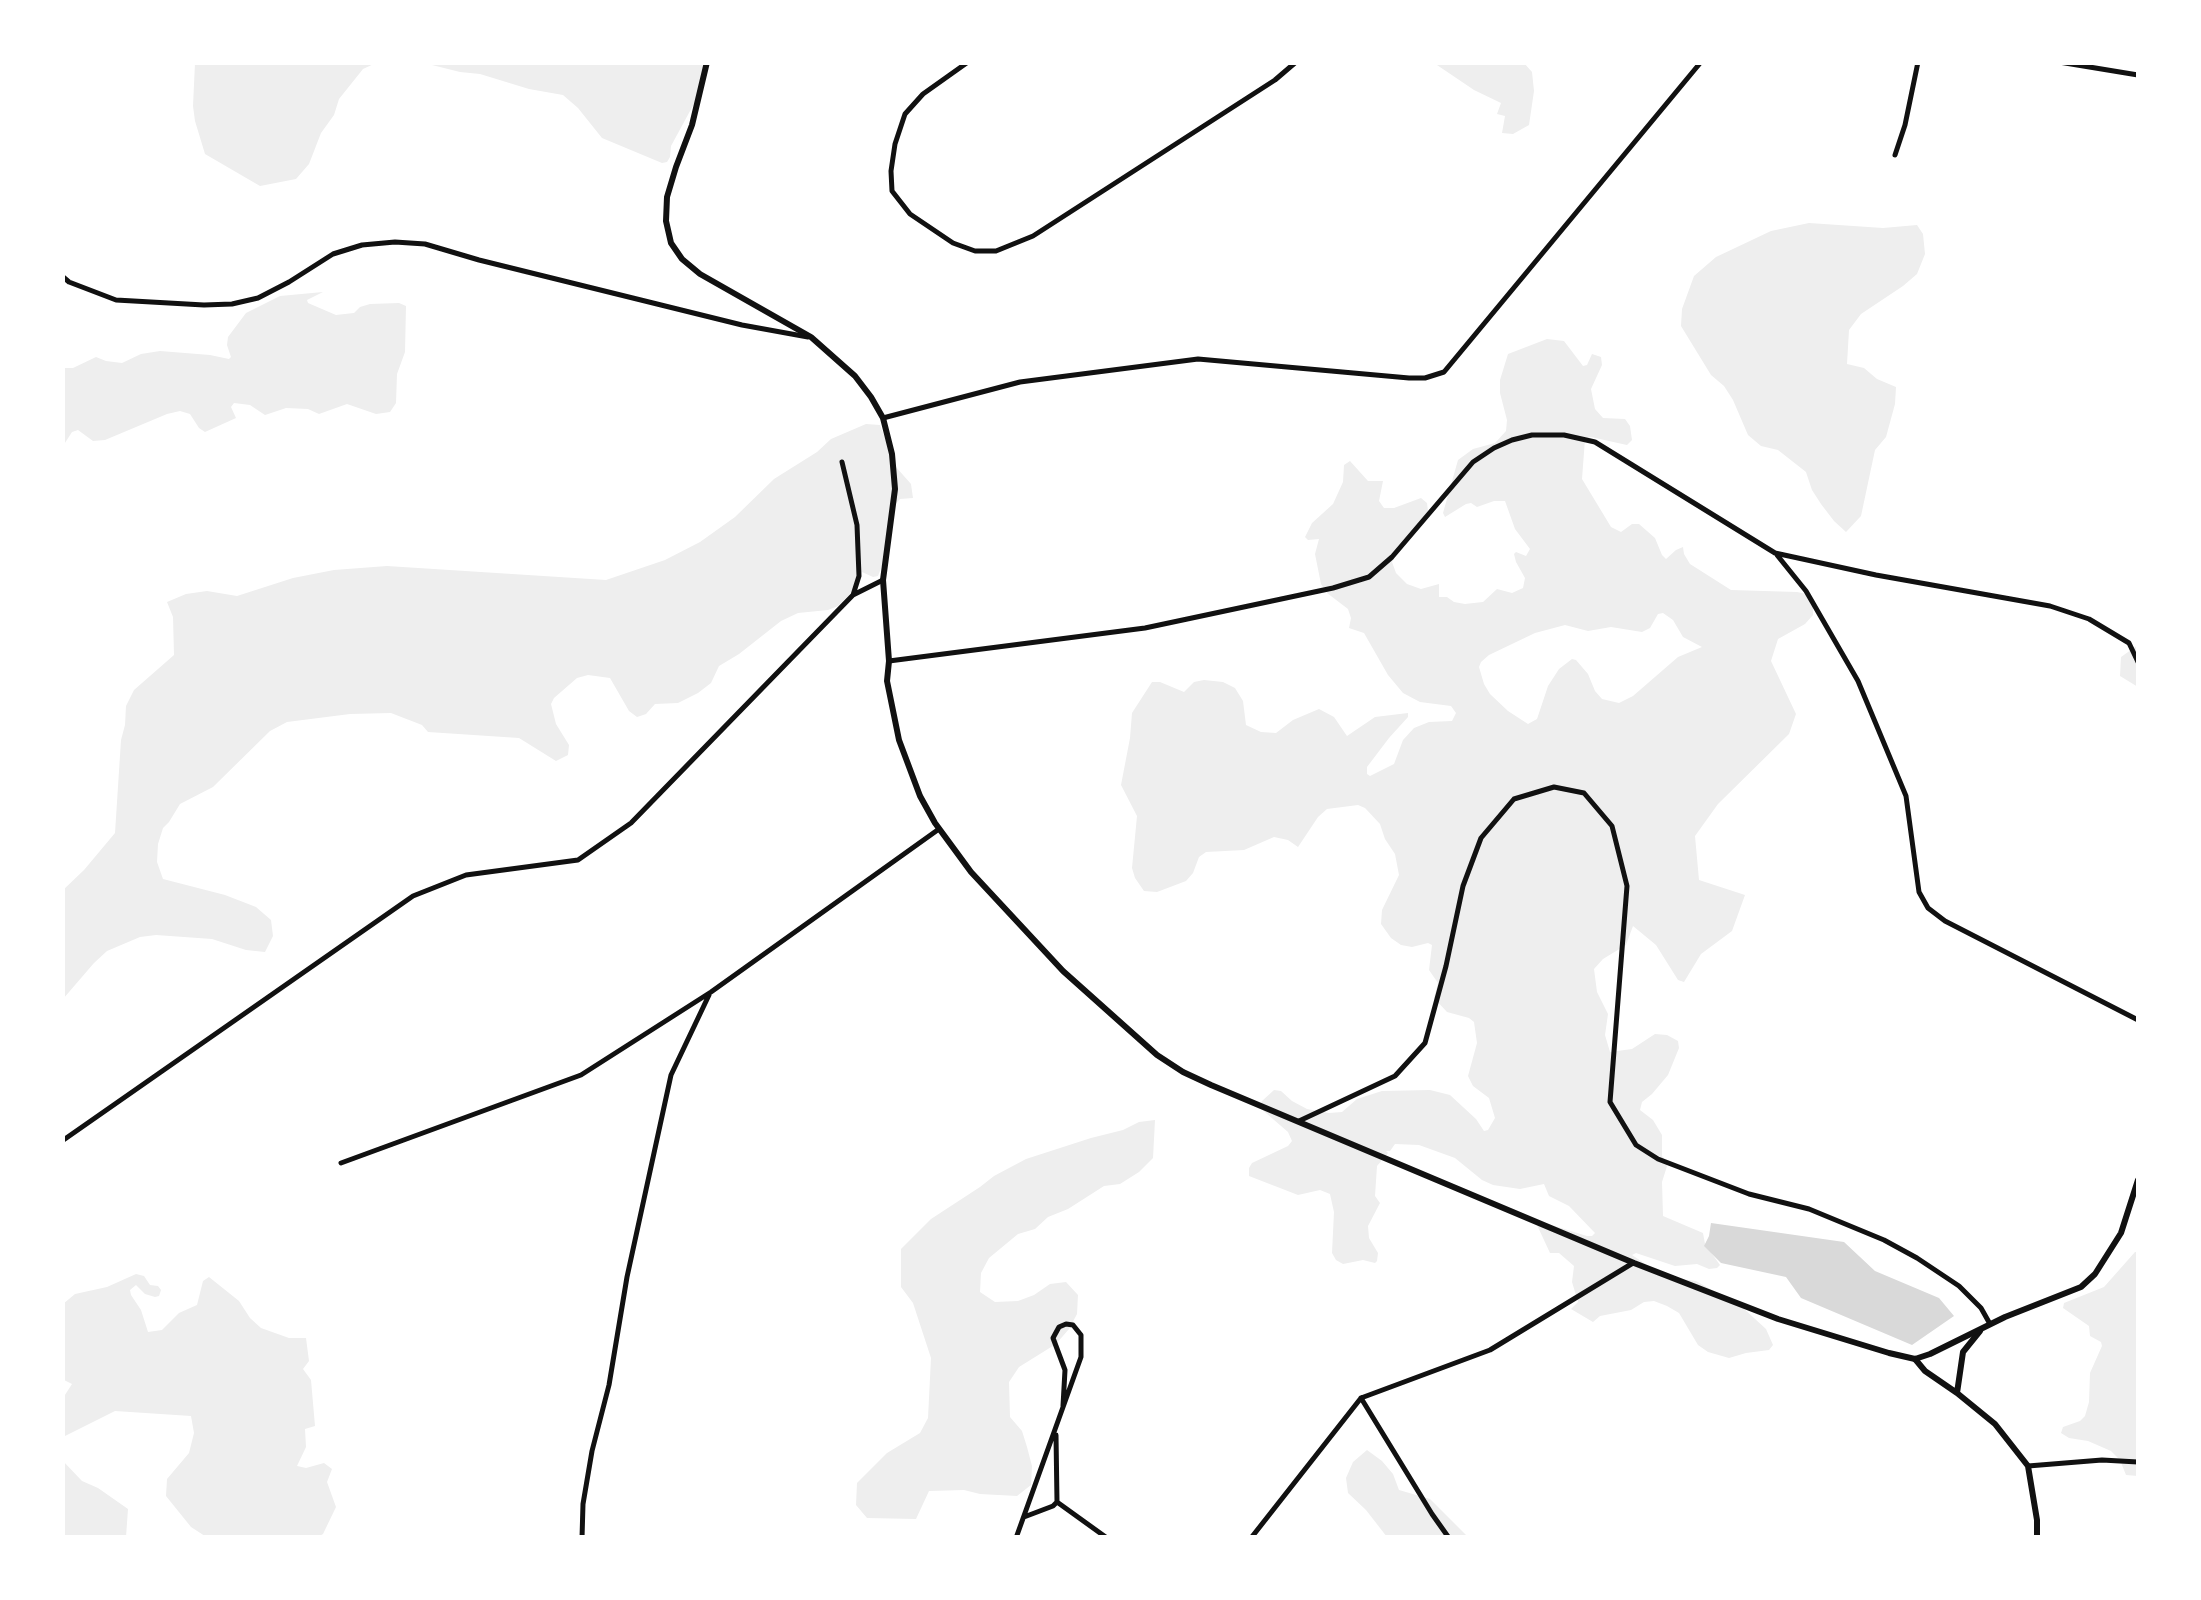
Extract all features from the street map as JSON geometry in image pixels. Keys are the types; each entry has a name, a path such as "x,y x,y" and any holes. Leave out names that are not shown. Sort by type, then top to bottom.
{"main road":[{"path":"706,62 692,125 667,197 666,221 671,243 700,274 811,337 855,376 883,418 892,454 894,490 883,580 888,680 899,740 920,796 971,872 1063,971 1157,1055 1197,1078 1634,1263 1778,1319 1916,1359 2081,1287 2096,1274 2121,1233 2138,1180"},
{"path":"1957,1393 1963,1352 1987,1326"},
{"path":"1916,1359 1925,1372 1995,1424 2028,1466 2037,1538"}],"street":[{"path":"968,62 924,94 906,114 891,171 892,191 910,214 953,243 975,251 996,250 1032,236 1296,62"},
{"path":"883,418 1020,382 1198,359 1409,378 1444,372 1701,62"},
{"path":"1895,155 1918,62"},
{"path":"2059,62 2138,76"},
{"path":"62,276 116,300 232,304 258,298 334,254 362,245 425,244 742,325 811,337"},
{"path":"889,661 1145,628 1334,588 1368,577 1392,557 1474,462 1494,448 1532,435 1564,435 1595,442 1774,553 1806,590 1858,681 1906,796 1919,892 1928,908 2138,1020"},
{"path":"842,462 856,525 859,576 853,595"},
{"path":"1774,553 2050,606 2089,619 2128,643 2138,662"},
{"path":"62,1141 414,896 466,875 578,860 631,824 853,595 883,580"},
{"path":"1300,1121 1395,1076 1426,1043 1463,886 1481,838 1514,798 1554,787 1584,793 1612,826 1627,886 1610,1102 1636,1145 1658,1159 1749,1194 1809,1209 1884,1240 1959,1286 1981,1308 1987,1326"},
{"path":"341,1164 580,1075 711,992 939,828"},
{"path":"582,1538 592,1451 609,1386 671,1075 711,992"},
{"path":"1251,1538 1361,1398 1490,1350 1634,1263"},
{"path":"1016,1538 1064,1406 1081,1357 1081,1335 1074,1326 1066,1324 1058,1327 1053,1338 1065,1370 1064,1406"},
{"path":"1361,1398 1449,1538"},
{"path":"1056,1427 1057,1502"},
{"path":"2028,1466 2102,1460 2138,1462"},
{"path":"1023,1518 1057,1502"},
{"path":"1057,1502 1107,1538"}],"shaded area":[{"path":"195,62 376,63 363,69 339,99 309,164 296,179 260,186 205,154 193,106"},
{"path":"424,63 706,63 696,100 671,146 670,157 662,163 602,138 563,95"},
{"path":"1434,63 1524,63 1532,72 1534,91 1529,125 1513,134 1502,133 1505,116 1497,114 1501,103"},
{"path":"1809,223 1883,228 1917,225 1923,234 1925,254 1917,274 1861,314 1849,330 1847,364 1864,368 1896,387 1886,437 1875,450 1861,516 1846,532 1821,504 1806,472 1778,450 1761,446 1748,435 1733,400 1711,375 1681,326 1682,309 1694,276 1716,257 1771,231"},
{"path":"323,292 307,300 308,303 336,315 354,313 370,304 406,306 405,352 397,374 396,403 390,412 376,414 347,404 319,414 286,408 265,415 250,405 234,403 231,407 236,418 205,432 190,414 180,411 105,440 93,441 78,430 72,432 63,446 63,368 73,368 96,357 122,363 160,351 229,359 228,337 246,313 280,296"},
{"path":"1547,339 1564,341 1583,366 1592,354 1601,357 1602,365 1591,389 1595,409 1603,418 1625,419 1632,440 1627,445 1585,439 1582,479 1611,527 1621,532 1639,524 1655,538 1666,559 1683,547 1690,564 1731,590 1797,592 1806,594 1813,605 1813,615 1805,624 1778,639 1771,661 1796,714 1789,734 1718,804 1695,836 1699,880 1745,895 1732,931 1701,954 1684,982 1678,980 1656,945 1633,926 1626,945 1594,969 1597,992 1608,1014 1605,1035 1610,1052 1632,1049 1655,1034 1678,1041 1668,1075 1642,1102 1640,1110 1653,1120 1662,1135 1662,1156 1668,1163 1662,1182 1663,1216 1703,1233 1705,1244 1720,1265 1709,1269 1697,1264 1675,1266 1632,1255 1650,1267 1696,1281 1742,1307 1766,1329 1773,1345 1769,1350 1729,1358 1708,1352 1698,1345 1679,1313 1654,1301 1600,1316 1593,1322 1571,1309 1578,1302 1572,1282 1574,1266 1559,1253 1550,1253 1537,1225 1548,1224 1592,1236 1595,1233 1569,1206 1549,1196 1544,1184 1520,1189 1493,1185 1455,1158 1419,1145 1395,1144 1377,1166 1375,1196 1380,1203 1368,1226 1377,1261 1343,1264 1336,1260 1332,1253 1334,1212 1330,1194 1320,1190 1298,1195 1249,1176 1252,1163 1292,1141 1288,1132 1259,1107 1274,1090 1307,1109 1329,1113 1342,1112 1357,1099 1382,1091 1430,1090 1450,1095 1484,1131 1495,1118 1489,1098 1473,1086 1468,1076 1477,1043 1474,1022 1447,1012 1434,998 1438,983 1429,970 1432,945 1401,945 1381,924 1382,910 1399,875 1395,854 1380,824 1358,805 1327,809 1298,847 1274,837 1244,850 1206,852 1186,881 1157,892 1144,891 1132,868 1137,816 1121,785 1132,713 1152,682 1184,692 1194,682 1223,682 1235,688 1243,701 1246,725 1261,732 1276,733 1293,720 1319,709 1334,717 1347,736 1375,717 1408,713 1367,767 1370,776 1394,764 1403,740 1414,728 1429,722 1452,721 1456,713 1451,706 1420,702 1403,693 1364,633 1349,628 1348,609 1321,584 1315,554 1319,539 1305,537 1312,523 1333,504 1343,482 1344,465 1350,461 1368,481 1383,481 1379,501 1384,508 1421,498 1427,503 1428,511 1392,562 1407,584 1421,589 1439,584 1439,597 1465,604 1483,602 1497,589 1512,593 1523,588 1525,578 1514,554 1526,556 1530,549 1515,529 1505,501 1477,507 1471,503 1445,517 1443,513 1458,460 1473,449 1495,443 1506,431 1500,380 1508,354","holes":["1658,614 1673,620 1683,637 1702,647 1678,657 1633,696 1619,703 1602,699 1588,674 1572,659 1559,669 1548,686 1537,719 1528,724 1490,694 1479,667 1489,655 1535,633 1565,625 1588,631 1611,627 1642,632 1650,628"]},
{"path":"866,424 880,425 896,467 911,484 913,498 900,499 892,508 878,576 862,572 838,606 798,613 781,621 719,666 711,683 698,693 678,703 655,704 637,717 629,711 610,678 577,678 551,704 556,724 569,745 568,755 556,761 519,738 428,732 422,725 391,713 287,722 270,731 213,787 180,804 163,828 158,844 157,862 163,879 225,895 256,907 271,920 273,936 265,952 212,939 140,937 107,951 63,999 62,891 115,833 126,706 134,690 174,655 173,617 167,602 207,591 237,596 293,578 387,566 606,580 665,560 700,542 735,517 774,479 831,439"},
{"path":"2138,645 2138,687 2120,676 2121,657"},
{"path":"1155,1120 1153,1158 1139,1172 1120,1184 1104,1186 1048,1217 1035,1229 1018,1234 989,1258 981,1273 980,1292 995,1302 1018,1301 1050,1284 1066,1282 1078,1295 1077,1314 1069,1329 1056,1344 1019,1367 1009,1382 1010,1417 1022,1431 1027,1447 1031,1485 1017,1496 929,1491 916,1519 867,1518 856,1505 857,1483 887,1453 920,1433 928,1418 931,1358 913,1303 901,1287 901,1249 931,1219 1026,1159"},
{"path":"1711,1223 1844,1242 1875,1271 1939,1298 1954,1316 1912,1345 1801,1298 1786,1277 1721,1263 1704,1246"},
{"path":"2135,1252 2138,1476 2126,1475 2111,1451 2061,1433 2063,1427 2085,1416 2090,1373 2102,1346 2090,1336 2089,1326 2063,1308 2064,1303 2104,1287"},
{"path":"136,1274 161,1290 155,1297 136,1285 130,1290 148,1332 162,1330 179,1313 197,1305 203,1281 209,1277 239,1301 261,1328 289,1338 306,1338 309,1361 303,1369 311,1380 315,1426 305,1429 306,1447 297,1466 324,1463 332,1469 327,1482 336,1507 323,1534 316,1538 208,1538 191,1527 166,1496 167,1479 189,1453 194,1433 191,1416 115,1411 63,1437 63,1398 72,1384 63,1375 63,1304 75,1294 107,1287"},
{"path":"1367,1450 1393,1474 1399,1490 1430,1499 1468,1537 1387,1537 1348,1493 1346,1478 1353,1462"},
{"path":"63,1461 82,1481 128,1509 126,1537 65,1537"}]}
